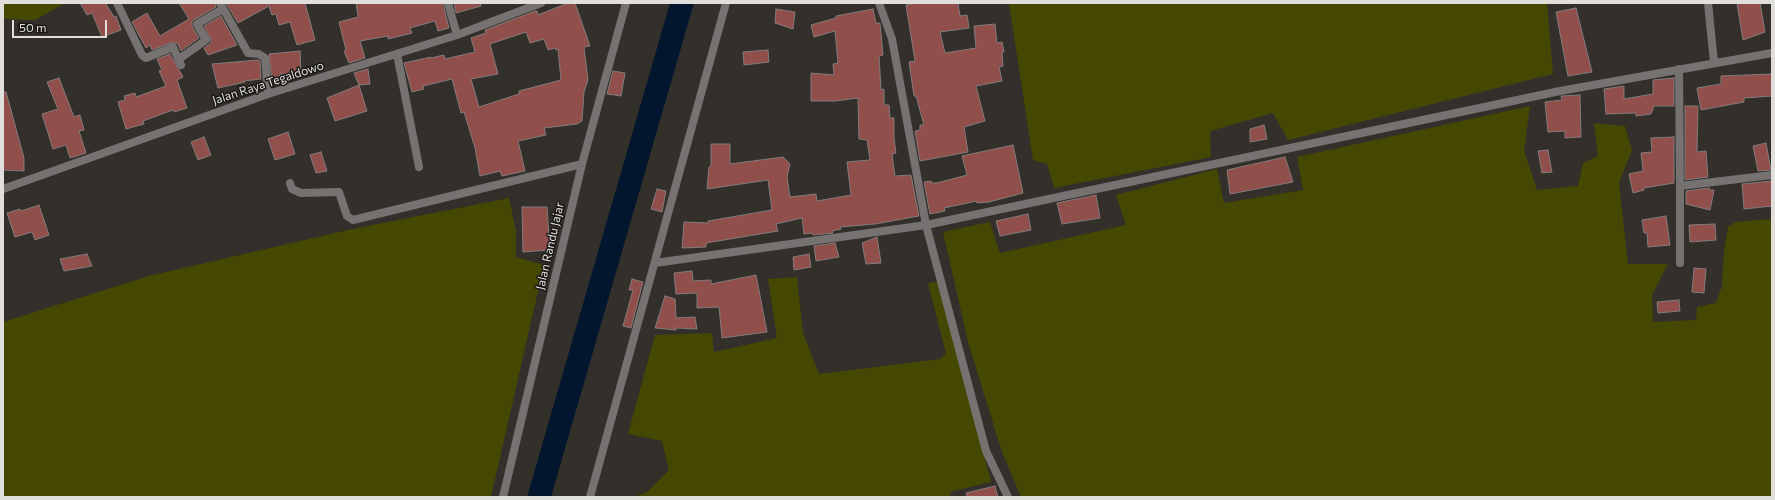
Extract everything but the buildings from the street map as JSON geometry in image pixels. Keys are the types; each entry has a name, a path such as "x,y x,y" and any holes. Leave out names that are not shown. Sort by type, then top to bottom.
{"street":[{"path":"116,3 142,55 146,58 173,47 180,62 206,40 197,24 222,6 248,53 260,54 265,58 268,94"},
{"path":"448,3 457,35"},
{"name":"Jalan Raya Tegaldowo","path":"3,189 268,94 457,35 541,3"},
{"name":"Jalan Randu Jajar","path":"503,497 582,164 626,3"},
{"path":"590,497 726,3"},
{"path":"879,3 892,39 926,225 986,451 1008,497"},
{"path":"1708,3 1714,62"},
{"path":"655,263 926,225 1560,91 1714,62 1772,53"},
{"path":"397,54 419,167"},
{"path":"1679,69 1680,263"},
{"path":"290,183 292,189 302,193 339,192 347,216 353,220 582,164"},
{"path":"1680,186 1772,175"}],"shaded area":[{"path":"3,3 65,3 35,20 3,19"},
{"path":"1009,3 1547,3 1553,74 1288,140 1273,113 1210,131 1211,157 1054,188 1047,164 1033,160"},
{"path":"1530,106 1524,151 1537,190 1578,186 1583,163 1598,156 1594,123 1625,126 1632,150 1619,183 1628,264 1668,264 1652,295 1653,322 1696,320 1697,307 1716,303 1722,286 1724,251 1728,227 1736,222 1772,219 1772,497 1021,497 1002,452 968,342 943,232 990,222 1000,253 1126,225 1116,195 1217,169 1224,203 1303,190 1297,157"},
{"path":"509,198 516,231 516,257 544,265 491,497 3,497 3,322 149,276 348,230"},
{"path":"797,277 803,333 819,374 940,359 946,353 928,283 939,282 991,482 950,492 951,497 634,497 647,492 669,470 662,441 628,434 655,335 712,333 714,352 777,338 768,279"}],"waterway":[{"path":"539,497 682,3"}]}
